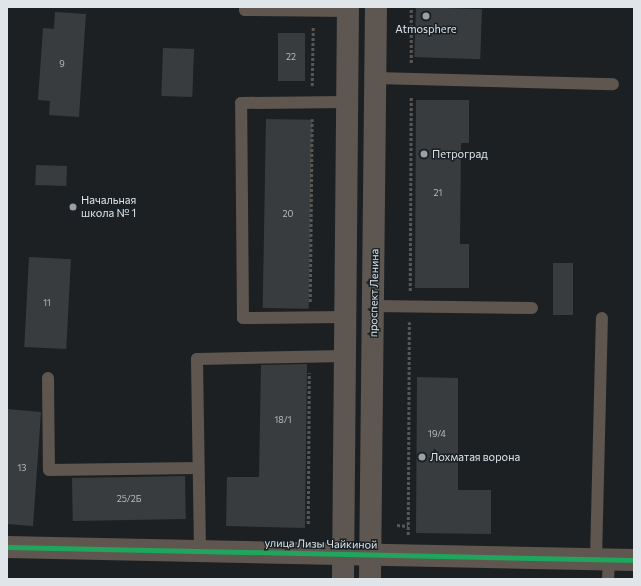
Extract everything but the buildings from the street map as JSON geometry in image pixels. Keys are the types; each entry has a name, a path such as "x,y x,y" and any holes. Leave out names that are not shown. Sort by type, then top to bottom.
{"main road":[{"name":"проспект Ленина","path":"370,579 376,7"},
{"path":"343,579 348,9"}],"street":[{"name":"улица Лизы Чайкиной","path":"7,547 343,554 604,566 634,560"}],"lane":[{"path":"245,7 245,10 313,11 348,9"},
{"path":"376,78 613,84"},
{"path":"345,317 243,318 241,103 347,102"},
{"path":"374,306 532,308"},
{"path":"602,318 604,566"},
{"path":"200,551 196,359 345,356"},
{"path":"48,378 49,470 198,468"}],"path":[{"path":"408,539 411,7"},
{"path":"310,318 313,11"},
{"path":"308,524 309,357"},
{"path":"397,525 408,526"}],"cycle path":[{"path":"7,547 634,560"}],"place":[{"name":"Atmosphere","path":"426,16"},
{"name":"Петроград","path":"424,154"},
{"name":"Начальная школа № 1","path":"73,207"},
{"name":"Лохматая ворона","path":"422,457"}]}
